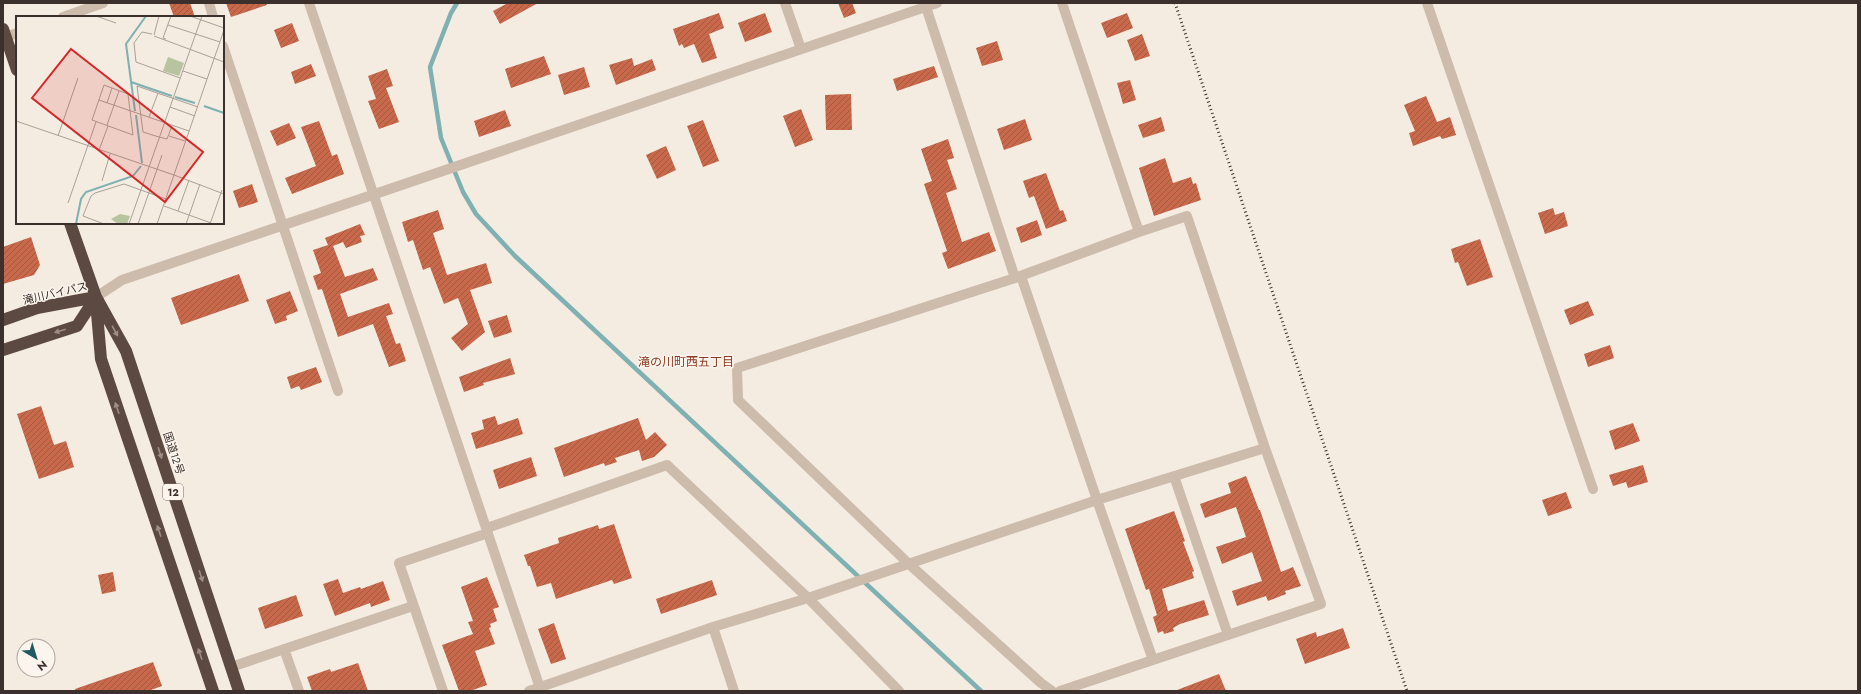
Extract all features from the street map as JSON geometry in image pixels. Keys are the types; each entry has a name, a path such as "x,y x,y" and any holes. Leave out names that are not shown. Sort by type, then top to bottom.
{"highway":[{"path":"9,33 16,65"},
{"name":"国道12号","path":"70,224 96,297 126,351 239,691"},
{"name":"国道12号","path":"96,297 101,359 213,691"},
{"name":"滝川バイパス","path":"3,320 37,308 96,297"},
{"name":"滝川バイパス","path":"3,350 77,326 96,297"}],"street":[{"path":"66,16 104,3"},
{"path":"209,3 213,16"},
{"path":"310,3 541,689"},
{"path":"785,3 801,50"},
{"path":"96,297 122,280 937,3"},
{"path":"1062,3 1139,232"},
{"path":"1427,3 1593,489"},
{"path":"926,7 1018,277 1152,660"},
{"path":"224,49 338,391"},
{"path":"1052,691 1041,683 909,564 738,400 737,368 1018,277 1186,216 1265,448 1321,604 1060,691"},
{"path":"530,691 541,689 713,627 808,598 1096,500 1265,448"},
{"path":"443,691 399,564 667,465 808,598 900,691"},
{"path":"1174,476 1228,635"},
{"path":"231,667 414,606"},
{"path":"713,627 734,691"},
{"path":"284,649 299,691"}],"building":[{"path":"169,3 190,3 195,16 174,16"},
{"path":"226,3 266,3 267,5 231,17"},
{"path":"508,3 538,3 500,24 493,11"},
{"path":"838,3 852,3 856,13 844,18"},
{"path":"719,13 724,28 709,34 717,58 702,63 694,44 684,48 682,44 679,46 673,29"},
{"path":"765,13 772,32 745,42 738,23"},
{"path":"1127,13 1133,28 1107,38 1101,23"},
{"path":"292,23 299,41 281,48 274,30"},
{"path":"1142,34 1150,56 1135,61 1127,40"},
{"path":"997,41 1003,60 982,66 976,48"},
{"path":"544,56 551,74 511,88 505,69"},
{"path":"632,58 634,66 652,59 656,70 616,85 609,65"},
{"path":"311,64 316,76 295,84 291,72"},
{"path":"934,66 938,77 897,91 893,79"},
{"path":"584,67 590,87 564,95 558,75"},
{"path":"387,69 393,86 386,88 399,122 379,129 368,101 376,99 368,76"},
{"path":"1130,80 1136,100 1123,104 1117,83"},
{"path":"851,94 852,130 826,130 825,95"},
{"path":"1426,96 1437,122 1450,117 1456,135 1442,139 1440,136 1413,146 1409,133 1415,131 1404,105"},
{"path":"801,109 813,140 795,147 783,116"},
{"path":"505,110 511,126 479,137 474,121"},
{"path":"1161,117 1165,131 1143,138 1138,125"},
{"path":"1025,119 1032,140 1004,150 997,129"},
{"path":"703,120 719,161 703,167 687,126"},
{"path":"319,121 332,156 337,154 344,174 292,194 285,178 316,166 301,127"},
{"path":"289,123 296,138 277,146 270,131"},
{"path":"948,139 954,158 947,160 957,189 946,193 962,242 989,232 996,251 948,269 942,253 947,251 924,184 932,181 921,149"},
{"path":"666,146 676,170 657,179 646,155"},
{"path":"1165,158 1173,183 1191,177 1193,184 1196,183 1201,200 1154,216 1139,168"},
{"path":"1046,173 1060,211 1063,210 1067,221 1046,229 1034,196 1029,198 1023,181"},
{"path":"252,184 258,202 239,208 233,191"},
{"path":"1553,208 1555,215 1564,212 1568,226 1545,234 1538,213"},
{"path":"438,210 444,229 433,233 447,275 486,263 492,283 470,290 485,332 462,351 451,338 468,324 458,298 444,304 430,267 423,270 413,240 408,242 402,222"},
{"path":"1037,220 1042,235 1021,243 1016,228"},
{"path":"360,224 365,235 360,236 362,242 346,248 343,242 333,246 345,277 373,268 378,280 340,294 348,317 389,303 393,314 386,316 396,344 400,343 406,361 389,367 373,324 338,337 322,289 318,290 313,276 321,273 313,250 328,245 325,238"},
{"path":"31,237 40,265 34,275 3,284 3,247"},
{"path":"1480,239 1493,277 1467,286 1458,262 1455,263 1451,249"},
{"path":"239,274 249,301 181,325 171,298"},
{"path":"290,291 298,311 286,316 287,320 275,324 266,300"},
{"path":"1588,301 1594,315 1570,325 1564,310"},
{"path":"507,315 512,332 494,338 488,321"},
{"path":"1610,345 1614,358 1588,367 1584,354"},
{"path":"510,358 515,374 483,383 484,385 464,392 459,377"},
{"path":"316,367 322,382 301,390 299,386 291,389 287,377"},
{"path":"41,406 54,445 66,441 74,467 39,479 17,414"},
{"path":"495,416 498,425 518,418 523,434 476,449 471,433 484,429 482,420"},
{"path":"638,418 646,440 655,432 667,445 654,457 642,461 639,450 615,458 617,462 605,466 604,463 564,477 554,448"},
{"path":"1633,423 1640,441 1615,450 1609,431"},
{"path":"531,457 537,476 499,489 493,470"},
{"path":"1643,465 1648,482 1628,488 1626,482 1613,486 1609,475"},
{"path":"1246,476 1260,510 1281,572 1293,567 1301,586 1285,591 1286,594 1268,601 1266,596 1237,606 1232,591 1262,581 1252,552 1222,564 1216,547 1246,537 1236,507 1205,518 1200,504 1231,493 1228,483"},
{"path":"1566,492 1572,508 1548,516 1542,500"},
{"path":"1174,511 1185,541 1183,542 1194,571 1192,572 1194,578 1162,589 1168,611 1204,600 1209,615 1180,624 1173,628 1174,631 1164,634 1163,631 1158,633 1153,617 1157,615 1149,589 1146,590 1125,529"},
{"path":"614,524 632,578 614,584 612,580 556,599 551,583 537,587 530,566 528,566 524,555 559,543 558,538 598,525 599,529"},
{"path":"113,572 116,591 102,594 98,575"},
{"path":"487,577 499,607 493,609 497,621 490,624 491,627 489,628 495,644 475,651 487,685 470,691 459,691 442,645 473,634 468,622 473,621 461,587"},
{"path":"338,579 343,593 360,587 361,589 383,581 390,600 371,607 370,603 335,616 323,584"},
{"path":"712,580 717,595 661,614 656,599"},
{"path":"296,595 303,616 265,629 258,608"},
{"path":"554,623 566,659 551,664 538,629"},
{"path":"1343,628 1350,648 1305,664 1296,639 1316,632 1317,637"},
{"path":"153,662 162,686 148,691 75,691 75,689"},
{"path":"358,663 368,691 312,691 307,677 330,669 331,672"},
{"path":"1219,674 1226,691 1177,691 1177,690"}],"waterway":[{"path":"457,3 451,13 430,67 441,138 463,192 476,214 515,256 981,691"}],"railway":[{"path":"1175,3 1407,691"}],"district":[{"name":"滝の川町西五丁目","path":"686,362"}]}
